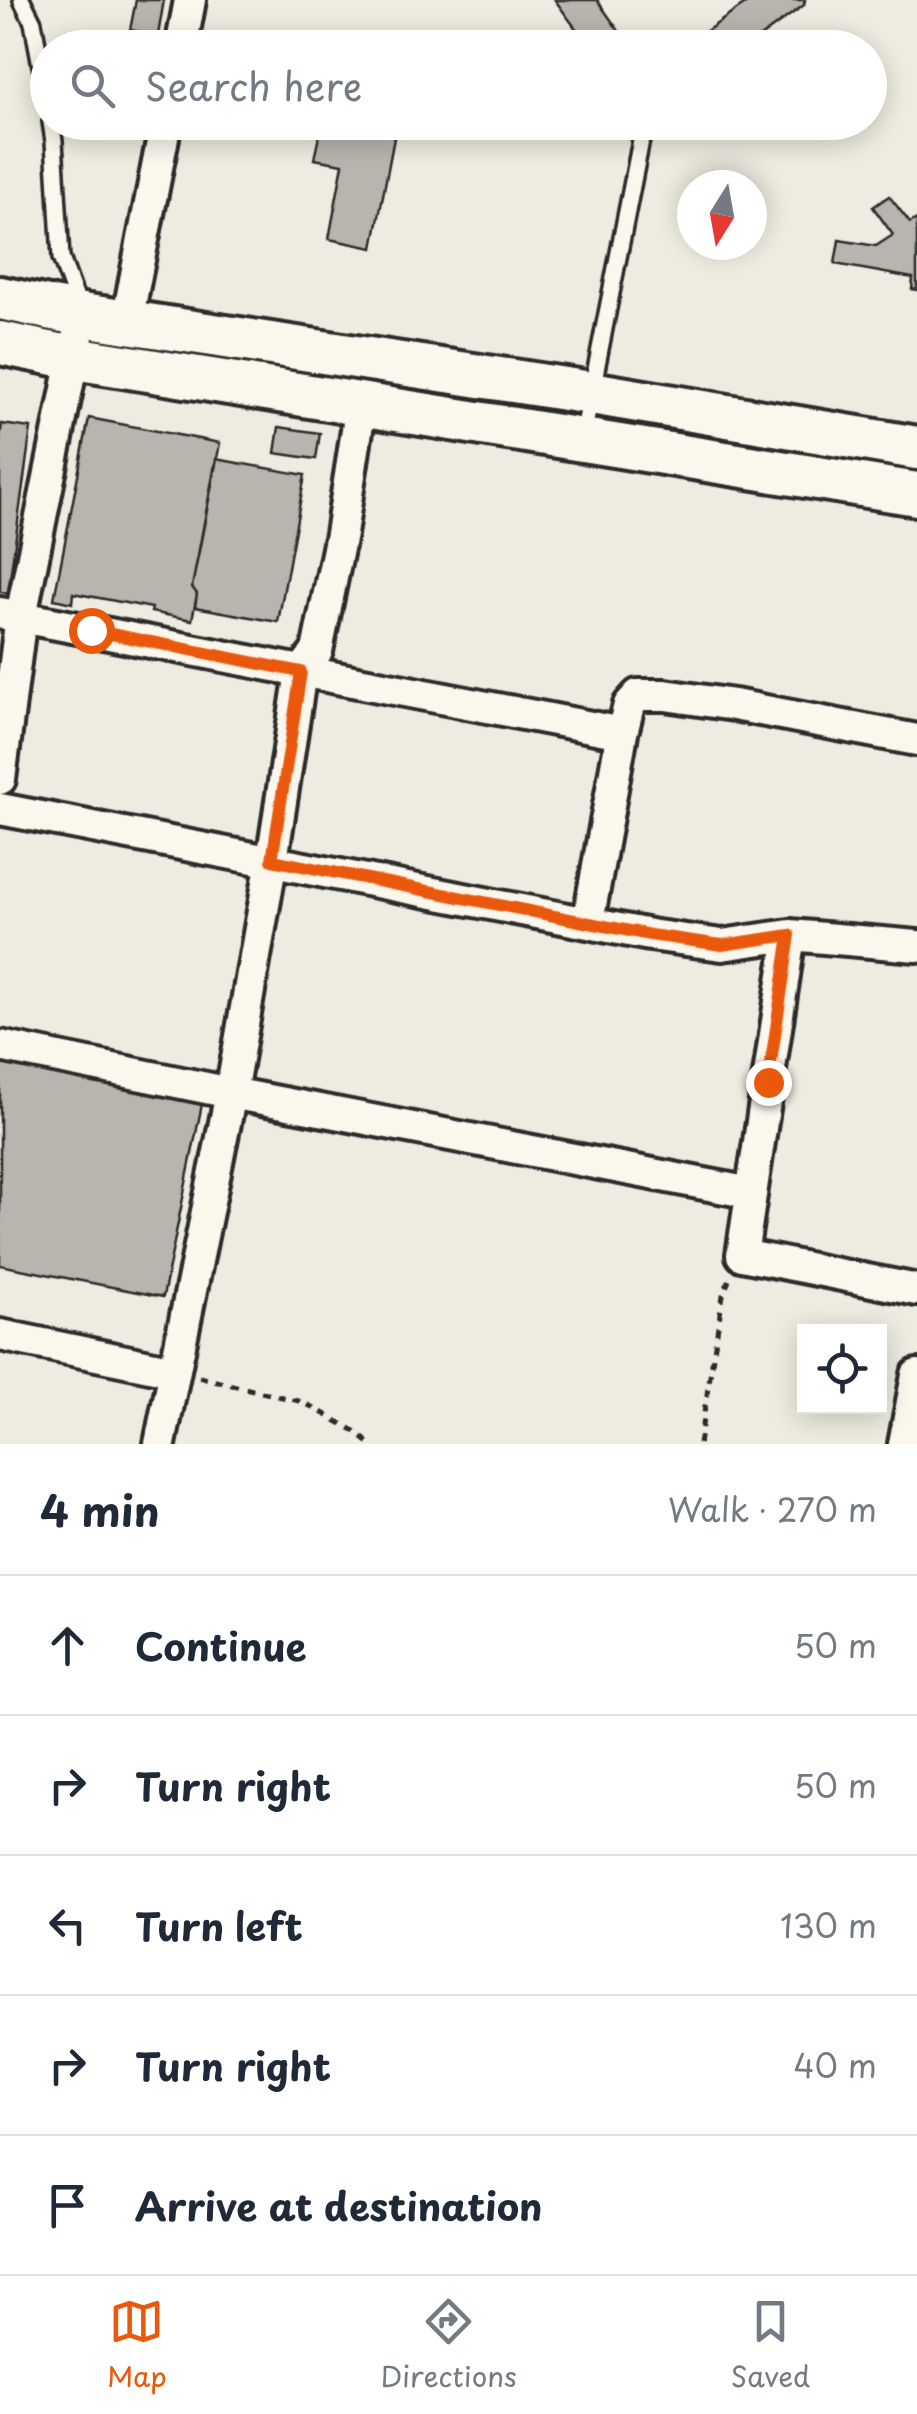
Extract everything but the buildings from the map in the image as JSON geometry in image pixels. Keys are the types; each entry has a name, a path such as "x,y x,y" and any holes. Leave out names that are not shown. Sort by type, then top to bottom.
{"main road":[{"path":"0,298 82,315 917,448"},
{"path":"0,343 917,494"}],"street":[{"path":"184,30 190,0"},
{"path":"127,321 162,140"},
{"path":"0,780 10,614 82,315"},
{"path":"160,1444 231,1093 301,672 317,651 341,534 361,404"},
{"path":"10,614 622,732"},
{"path":"588,922 622,732 629,705 638,695 734,705 917,740"},
{"path":"0,809 650,935 722,945 790,935 917,946"},
{"path":"790,935 742,1255 917,1290"},
{"path":"0,1046 751,1193"},
{"path":"0,1335 174,1371"},
{"path":"904,1444 917,1375"}],"lane":[{"path":"22,0 35,30"},
{"path":"54,140 61,258 82,315"},
{"path":"582,440 641,140"}],"path":[{"path":"699,1444 723,1296 742,1255"},
{"path":"174,1371 304,1402 370,1444"}],"route":[{"path":"91,630 301,672 272,860 650,935 722,945 790,935 768,1082"}]}
